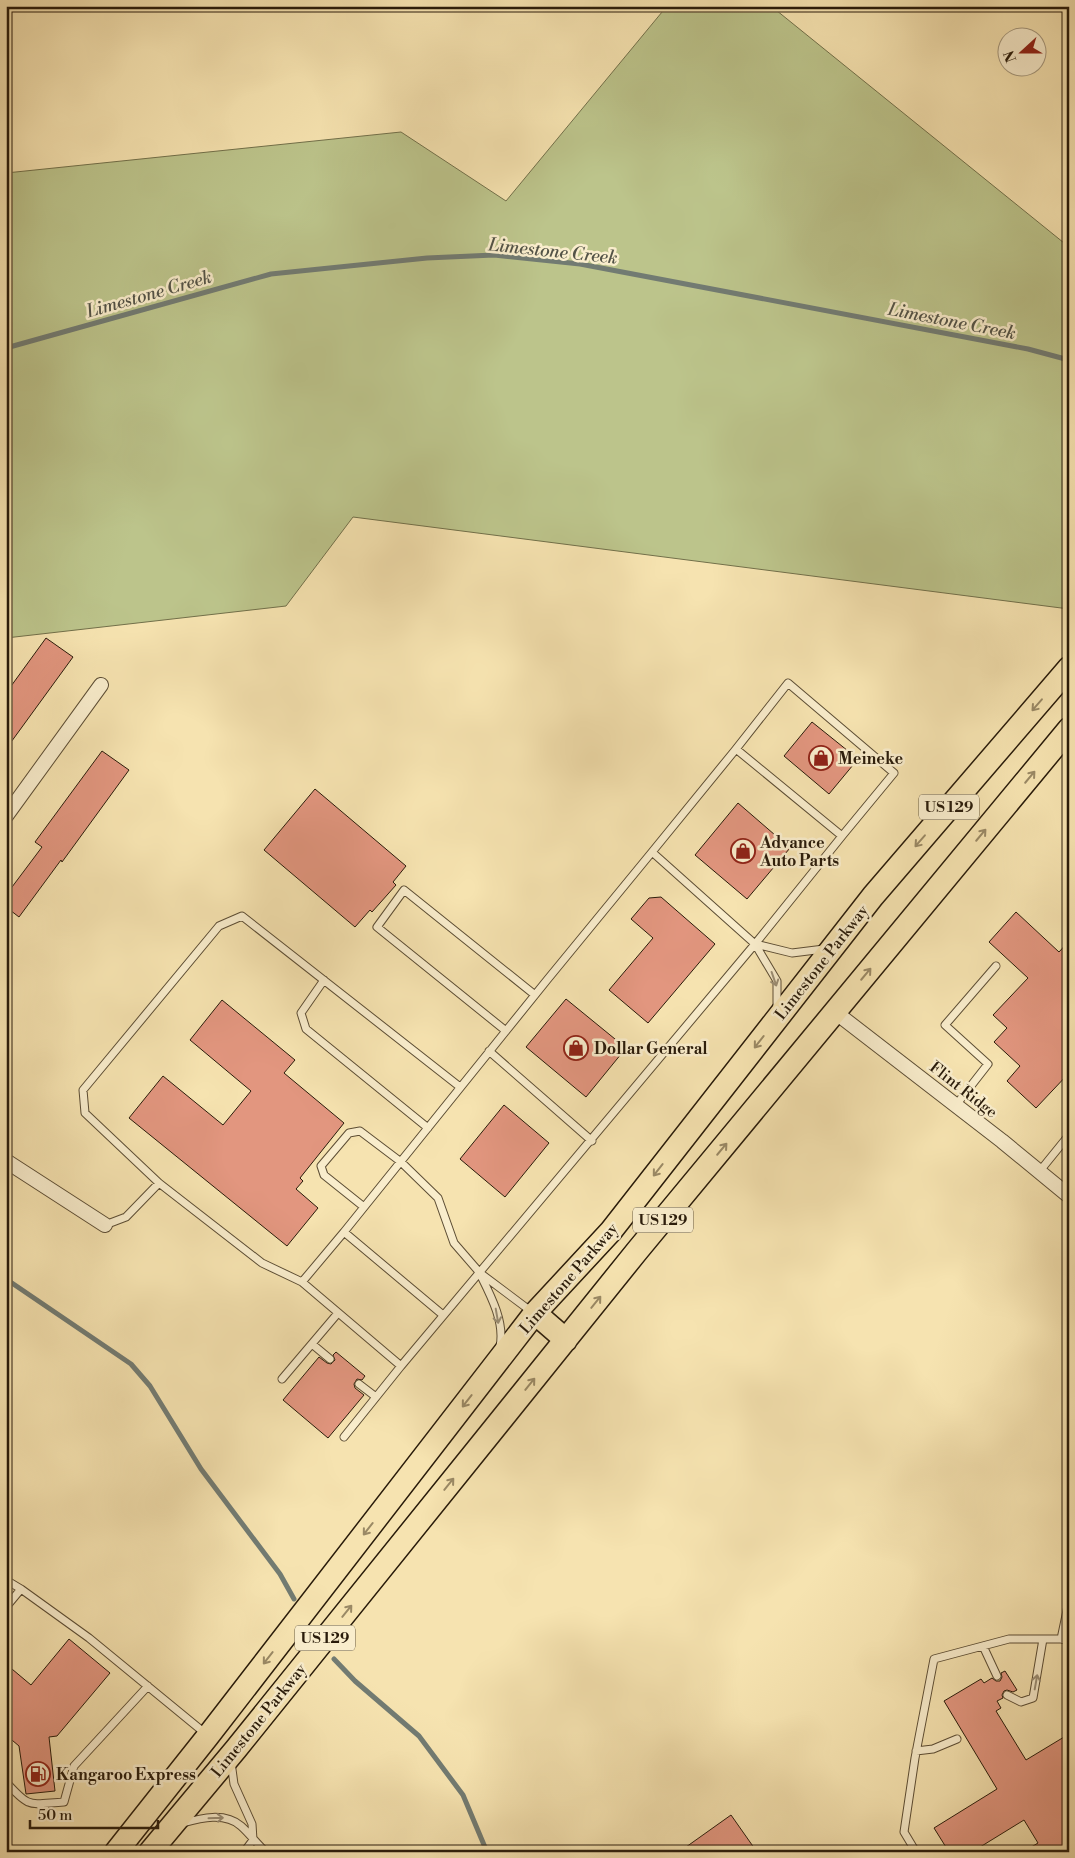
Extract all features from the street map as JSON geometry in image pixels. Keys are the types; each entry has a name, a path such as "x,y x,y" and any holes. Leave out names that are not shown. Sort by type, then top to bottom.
{"main road":[{"name":"Limestone Parkway","path":"114,1850 208,1736 535,1313 610,1231 873,896 1064,682"},
{"name":"Limestone Parkway","path":"150,1852 566,1340 1069,730"},
{"path":"535,1313 566,1340"}],"street":[{"path":"6,816 101,685"},
{"name":"Flint Ridge","path":"835,1012 956,1105 1069,1196"},
{"path":"6,1161 105,1225"}],"lane":[{"path":"302,1282 788,683 894,773 592,1141 443,1315 344,1437"},
{"path":"736,749 842,836"},
{"path":"652,852 755,944 777,981 776,1019"},
{"path":"506,1030 377,927 404,890 535,995"},
{"path":"401,1366 302,1282 262,1263 159,1183 85,1113 83,1090 218,926 242,916 460,1087"},
{"path":"755,944 792,953 832,948"},
{"path":"956,1105 988,1064 945,1025 996,966"},
{"path":"324,980 300,1013 306,1029 428,1128"},
{"path":"489,1052 592,1141"},
{"path":"364,1207 324,1175 321,1166 349,1133 360,1131 401,1162 438,1198 454,1243 480,1273 535,1313"},
{"path":"1039,1172 1069,1135"},
{"path":"105,1225 126,1216 159,1183"},
{"path":"344,1232 443,1315"},
{"path":"480,1273 495,1305 502,1340 497,1362"},
{"path":"282,1379 338,1313"},
{"path":"312,1344 330,1359"},
{"path":"359,1384 376,1397"},
{"path":"6,1580 22,1588 89,1638 208,1736"},
{"path":"6,1607 22,1588"},
{"path":"1061,1639 1069,1600"},
{"path":"916,1852 904,1832 916,1751 934,1659 1009,1639 1061,1639 1069,1641"},
{"path":"1008,1695 1020,1702 1033,1698 1043,1639"},
{"path":"983,1646 997,1676"},
{"path":"6,1782 21,1799 30,1804 64,1802 74,1766 148,1686"},
{"path":"916,1751 933,1749 957,1739"},
{"path":"230,1755 234,1784 252,1824 253,1840 244,1852"},
{"path":"171,1826 201,1818 225,1818 240,1825 266,1852"}],"green space":[{"path":"667,6 771,6 1069,247 1069,609 353,517 286,606 6,638 6,173 401,132 506,201"}],"building":[{"path":"46,638 73,657 6,749 6,693"},
{"name":"Meineke","path":"812,722 858,759 829,794 784,756"},
{"path":"102,751 129,770 19,917 6,907 6,895 42,847 35,842"},
{"path":"315,789 406,866 393,882 396,885 372,912 370,910 355,927 264,850"},
{"name":"Advance Auto Parts","path":"738,803 790,848 747,899 695,855"},
{"path":"661,897 715,944 648,1023 609,990 653,938 631,919 649,898"},
{"path":"1016,912 1059,952 1069,941 1069,1073 1036,1108 1007,1081 1020,1066 994,1042 1007,1028 993,1015 1028,978 989,942"},
{"name":"Dollar General","path":"566,999 626,1048 586,1097 526,1047"},
{"path":"222,1000 295,1060 284,1073 344,1123 300,1178 303,1181 296,1189 318,1208 287,1246 129,1118 163,1076 223,1125 251,1091 190,1040"},
{"path":"504,1105 549,1143 505,1197 460,1159"},
{"path":"336,1352 365,1376 362,1380 357,1379 354,1384 355,1388 364,1395 328,1438 283,1400 319,1357 331,1364 335,1360 333,1355"},
{"path":"69,1639 110,1673 57,1736 49,1737 55,1791 26,1794 19,1746 6,1735 6,1664 31,1685"},
{"path":"1005,1671 1017,1690 1013,1692 1004,1691 1003,1698 997,1701 1001,1708 996,1711 1026,1760 1069,1734 1069,1852 1023,1852 1038,1843 1024,1820 972,1852 949,1852 934,1828 997,1789 944,1701 981,1679 984,1683 992,1678 1000,1681 1001,1673"},
{"path":"731,1815 757,1852 679,1852"}],"waterway":[{"name":"Limestone Creek","path":"6,348 271,274 427,258 494,255 580,264 1028,349 1069,360"},
{"path":"6,1279 131,1364 150,1386 201,1469 280,1574 294,1599"},
{"path":"334,1659 355,1681 419,1736 463,1795 487,1852"}],"place":[{"name":"Meineke","path":"821,758"},
{"name":"Advance Auto Parts","path":"743,851"},
{"name":"Dollar General","path":"576,1048"},
{"name":"Kangaroo Express","path":"38,1774"}]}
